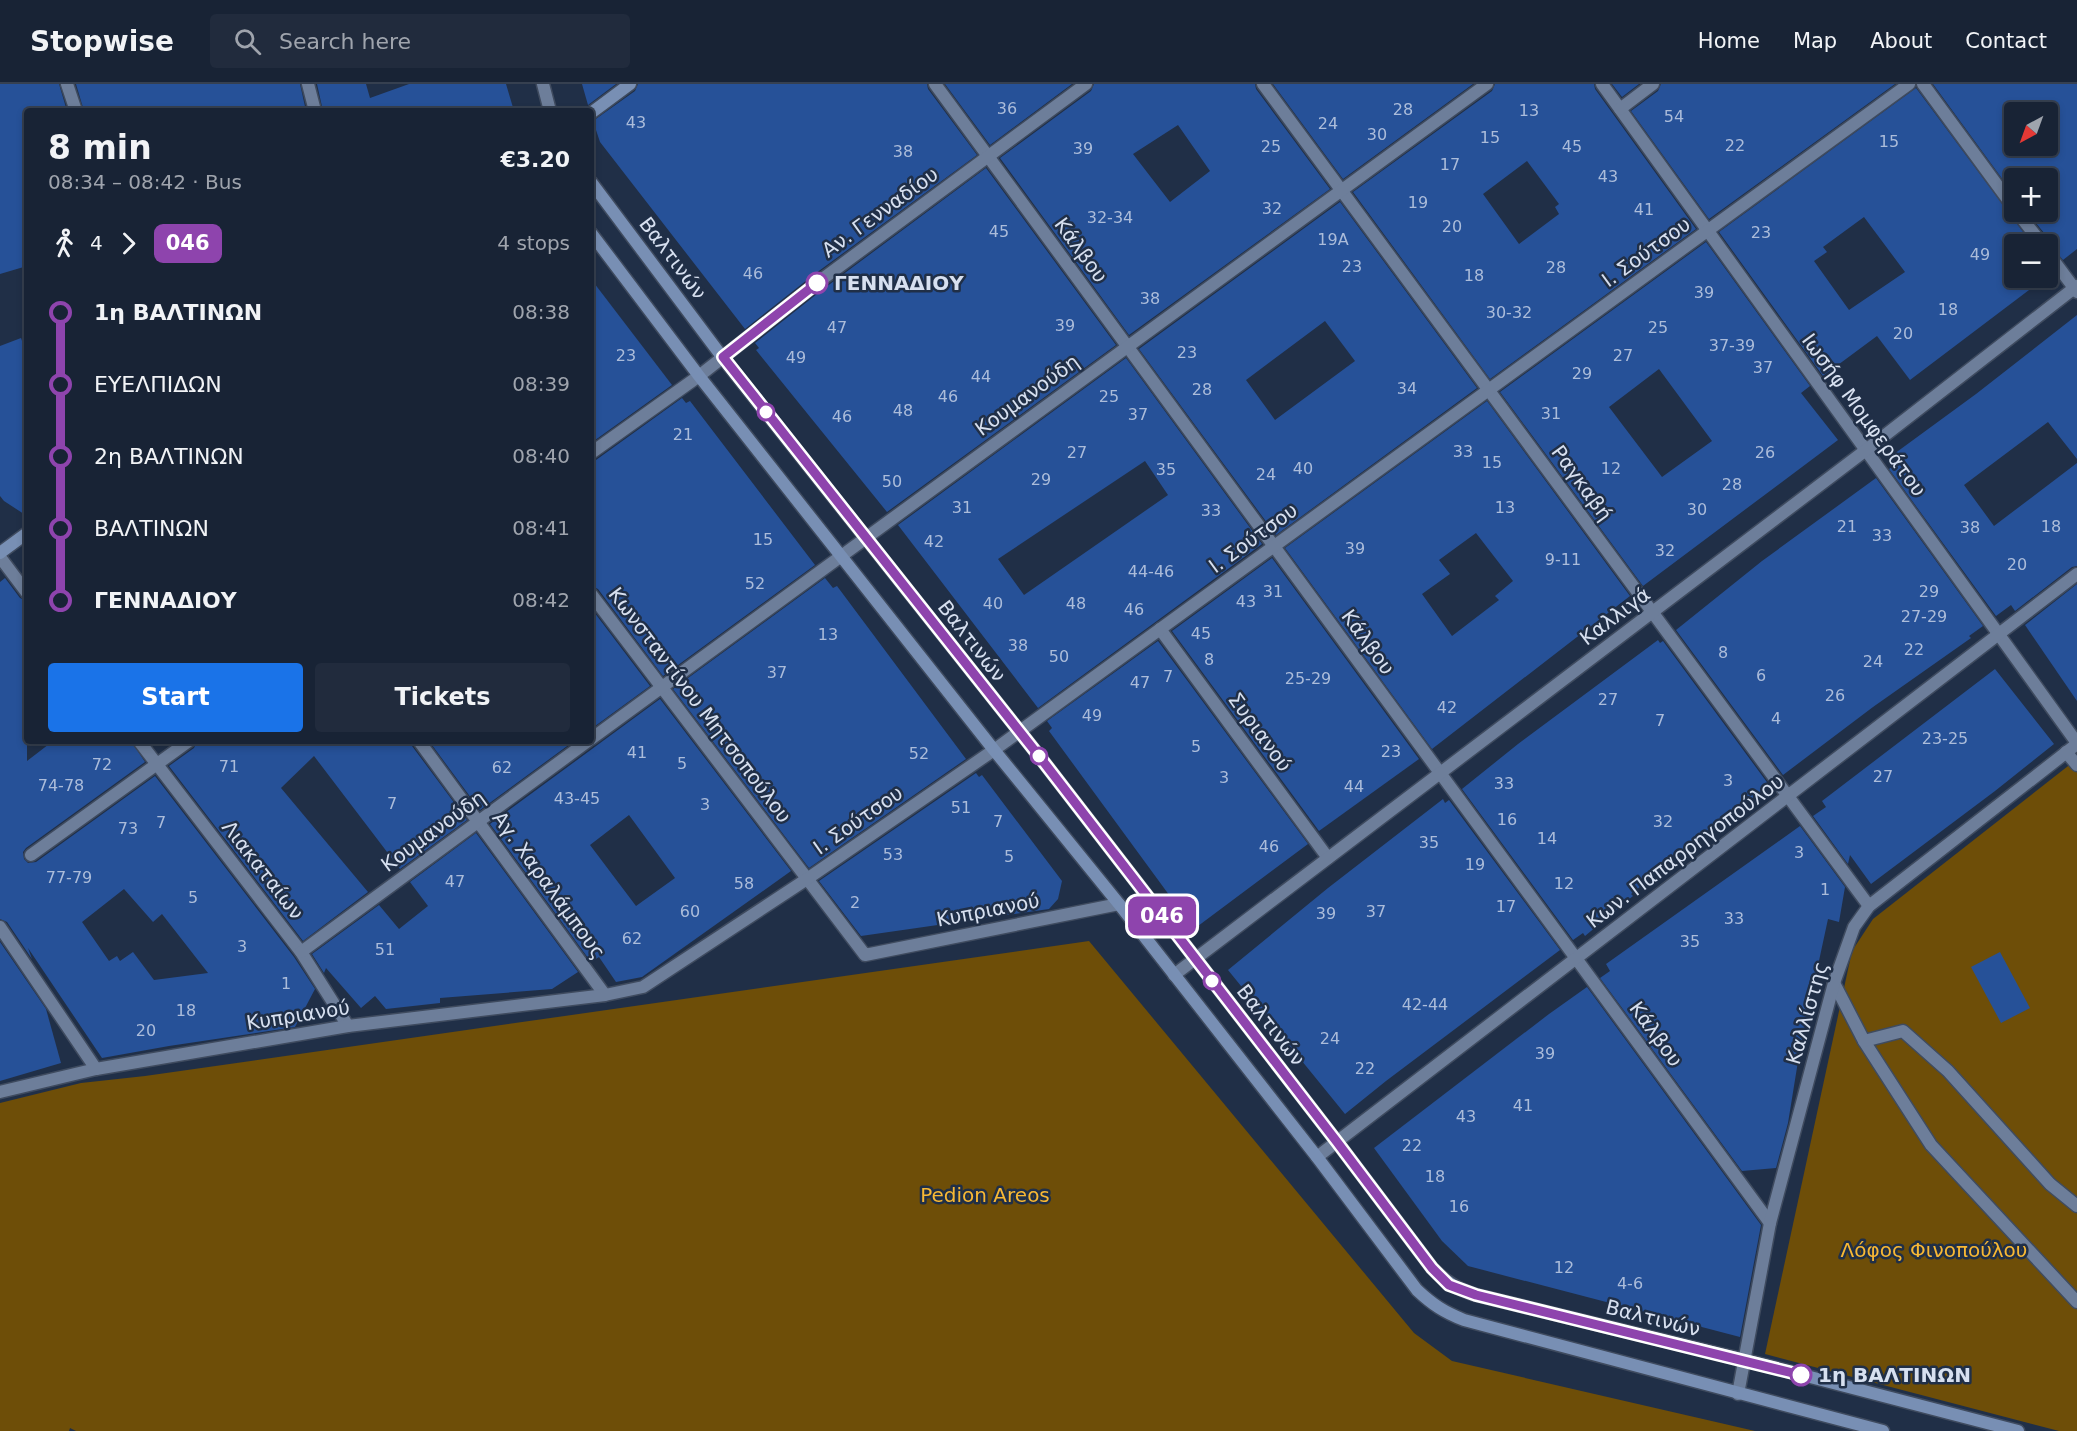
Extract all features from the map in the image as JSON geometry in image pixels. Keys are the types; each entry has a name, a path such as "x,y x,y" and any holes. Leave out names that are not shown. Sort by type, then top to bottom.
{"street":[{"path":"308,84 314,108"},
{"path":"543,84 549,108"},
{"path":"594,111 630,84"},
{"name":"Κάλβου","path":"935,84 1770,1223"},
{"name":"Αν. Γενναδίου","path":"594,451 699,376 817,283 1086,84"},
{"name":"Ραγκαβή","path":"1263,84 1869,906"},
{"name":"Κουμανούδη","path":"594,737 1487,84"},
{"name":"Ιωσήφ Μομφεράτου","path":"1602,84 2077,743"},
{"path":"1620,109 1653,84"},
{"name":"Ι. Σούτσου","path":"605,995 643,987 807,879 1019,733 1909,84"},
{"path":"1923,84 2004,194"},
{"path":"71,85 75,108"},
{"name":"Βαλτινών","path":"594,186 723,357 1039,756 1432,1268 1449,1285 1476,1295 1744,1360 2018,1431"},
{"path":"2025,222 2034,234"},
{"path":"594,237 699,376 994,750 1119,904 1418,1290 1438,1309 1464,1320 1883,1431"},
{"path":"2058,265 2076,289"},
{"name":"Καλλιγά","path":"1174,975 2076,289"},
{"path":"24,535 0,555 24,589"},
{"name":"Κων. Παπαρρηγοπούλου","path":"1317,1157 2077,574"},
{"name":"Κωνσταντίνου Μητσοπούλου","path":"594,598 865,955"},
{"name":"Συριανού","path":"1160,629 1328,858"},
{"name":"Καλλίστης","path":"1738,1394 1770,1223 1834,983 1854,927 1869,906 2077,743"},
{"name":"Λιακαταίων","path":"141,744 301,952 348,1026"},
{"path":"31,855 185,744"},
{"name":"Αγ. Χαραλάμπους","path":"421,744 605,995"},
{"name":"Κουμανούδη","path":"301,952 585,744"},
{"path":"2066,752 2077,765"},
{"name":"Κυπριανού","path":"865,955 1119,904"},
{"path":"0,927 96,1069"},
{"path":"1834,983 1864,1041 1931,1145 2077,1302"},
{"name":"Κυπριανού","path":"0,1092 96,1069 348,1026 605,995"},
{"path":"1864,1041 1904,1031 1948,1071 2050,1184 2077,1206"}],"green space":[{"name":"Λόφος Φινοπούλου","path":"2077,759 2077,1431 2059,1431 1765,1354 1852,951 1873,919"},
{"name":"Pedion Areos","path":"1089,941 1414,1333 1452,1361 1755,1431 76,1431 70,1428 69,1431 0,1431 0,1103 81,1083 145,1076"}],"building":[{"path":"0,84 59,84 66,108 24,108 24,267 0,274"},
{"path":"76,84 300,84 305,108 83,108"},
{"path":"317,84 366,84 370,98 409,84 506,84 513,108 322,108"},
{"path":"582,84 616,84 588,105"},
{"path":"638,84 927,84 928,89 977,155 812,276 745,329 600,142 594,120 635,91"},
{"path":"945,84 1072,84 990,145"},
{"path":"1094,84 1255,84 1256,89 1330,189 1129,335 1000,158 1091,91","holes":["1178,125 1210,171 1170,202 1133,154"]},
{"path":"1273,84 1473,84 1343,179"},
{"path":"1495,84 1594,84 1595,89 1696,229 1490,379 1353,192 1492,91","holes":["1527,161 1559,204 1555,207 1559,214 1519,244 1483,194"]},
{"path":"1612,84 1639,84 1622,97"},
{"path":"1661,84 1895,84 1709,219 1631,111 1658,91"},
{"path":"1933,84 2077,84 2077,249 2063,260 2058,254 2058,234 2045,234 2035,222 2058,222 2058,168 2004,168 2004,181"},
{"path":"1916,88 2004,206 2004,222 2016,222 2025,234 2004,234 2004,288 2032,288 1910,380 1877,336 1823,376 1719,232","holes":["1864,217 1905,272 1849,310 1814,261 1827,252 1823,247"]},
{"path":"986,168 1116,345 887,512 756,350 759,348 755,343"},
{"path":"1340,202 1477,388 1276,535 1139,349","holes":["1325,321 1355,361 1275,420 1246,380"]},
{"path":"1706,242 1810,386 1801,393 1838,440 1643,586 1500,392","holes":["1659,369 1712,441 1662,477 1609,407"]},
{"path":"594,283 672,385 594,441"},
{"path":"2077,315 2077,459 2048,422 1964,485 1994,526 2077,463 2077,566 2072,567 2015,611 2011,605 1996,616 1889,469 1899,462 1894,454 1976,394"},
{"path":"21,338 24,346 24,514 0,496 0,346"},
{"path":"1126,358 1262,544 1038,708 898,525","holes":["1145,461 1168,495 1024,595 998,559"]},
{"path":"682,398 686,403 690,401 815,565 663,676 598,589 594,587 594,460"},
{"path":"1487,401 1630,596 1432,749 1285,548","holes":["1476,533 1513,581 1495,596 1499,600 1452,636 1422,594 1450,574 1439,560"]},
{"path":"1876,478 1983,626 1969,636 1971,638 1873,707 1783,775 1676,630 1762,561"},
{"path":"1272,558 1419,759 1319,831 1172,631"},
{"path":"5,578 20,598 24,600 24,744 27,744 27,761 49,744 133,744 145,762 26,848 23,852 24,859 28,863 36,862 155,776 294,957 315,989 295,1027 102,1058 28,948 32,959 7,922 0,919 0,582","holes":["124,889 153,922 162,914 208,973 154,980 133,952 120,961 117,956 109,961 82,922"]},
{"path":"825,578 833,588 837,586 966,759 809,868 673,689"},
{"path":"2077,584 2077,701 2025,625"},
{"path":"594,612 650,686 594,727"},
{"path":"1658,640 1660,643 1663,641 1769,785 1631,894 1633,896 1585,936 1583,933 1573,940 1462,789 1518,744"},
{"path":"1158,641 1308,844 1194,929 1049,731 1052,728 1047,721"},
{"path":"1995,669 2054,744 1871,884 1850,855 1848,864 1813,816 1826,807 1822,801"},
{"path":"660,699 791,871 642,977 616,982 599,957 591,962 490,824","holes":["629,815 675,878 636,906 590,845"]},
{"path":"196,744 412,744 467,820 400,869 314,756 281,788 368,892 303,941 169,766 194,748"},
{"path":"431,744 570,744 480,810"},
{"path":"976,773 979,777 982,775 1062,881 1058,899 1049,909 861,936 819,881"},
{"path":"1443,799 1445,803 1449,800 1560,950 1345,1114 1228,970 1328,888"},
{"path":"1800,826 1845,887 1839,922 1828,919 1800,1049 1788,1123 1776,1168 1742,1171 1600,978 1610,971 1606,964"},
{"path":"476,833 578,972 552,989 440,998 440,1003 386,1009 375,996 361,1008 326,968 324,973 312,954 379,905 399,929 428,906 410,882"},
{"path":"0,942 46,1009 61,1063 0,1081"},
{"path":"2000,952 2030,1008 2001,1023 1971,967"},
{"path":"1587,987 1761,1225 1740,1337 1468,1266 1442,1241 1374,1148"}],"bus line":[{"name":"046","path":"817,283 723,357 1039,756 1441,1278 1459,1290 1476,1295 1801,1375"}],"place":[{"name":"ΓΕΝΝΑΔΙΟΥ","path":"817,283"},
{"name":"1η ΒΑΛΤΙΝΩΝ","path":"1801,1375"}]}
